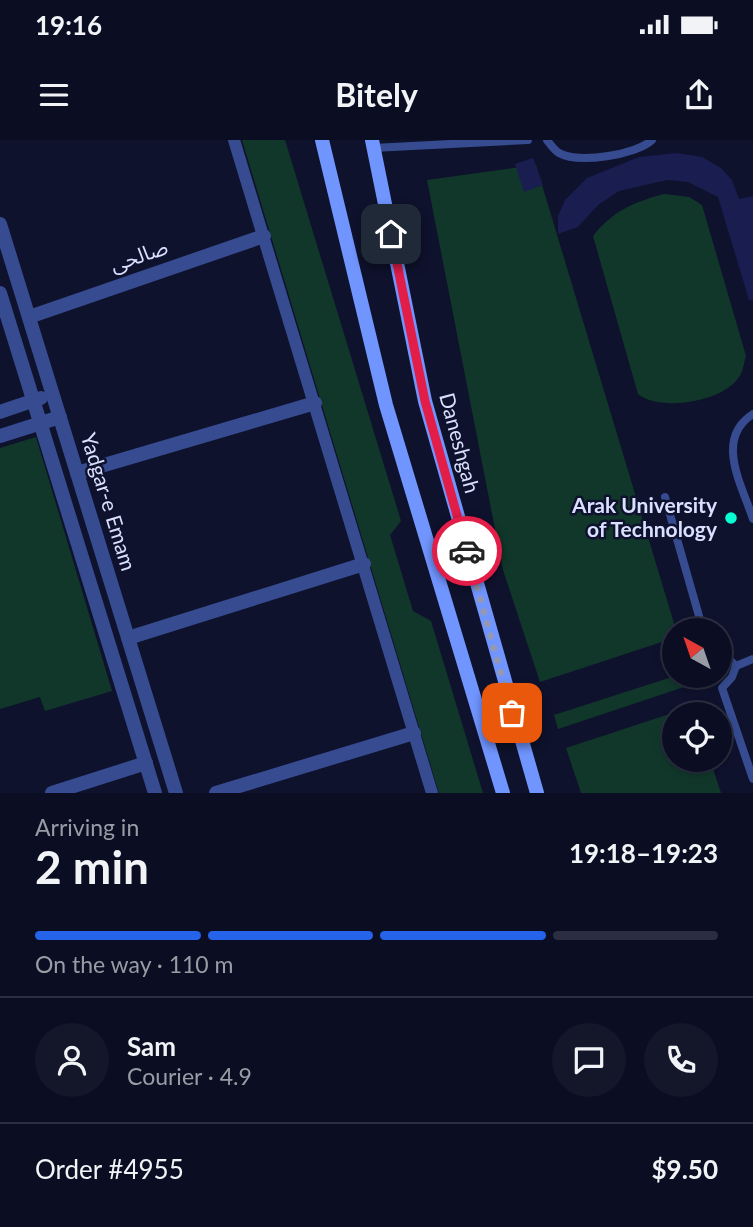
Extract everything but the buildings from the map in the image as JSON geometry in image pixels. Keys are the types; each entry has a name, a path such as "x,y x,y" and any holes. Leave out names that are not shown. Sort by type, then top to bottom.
{"main road":[{"path":"322,140 386,405 503,793"},
{"name":"Daneshgah","path":"373,144 425,401 537,793"}],"street":[{"path":"234,140 432,793"},
{"name":"Yadgar-e Emam","path":"0,224 176,793"},
{"name":"صالحی","path":"29,317 264,236"},
{"name":"Yadgar-e Emam","path":"0,293 155,793"},
{"path":"0,412 53,395"},
{"path":"77,473 314,402"},
{"path":"0,436 60,417"},
{"path":"128,638 364,564"},
{"path":"216,793 414,733"},
{"path":"52,793 146,763"}],"lane":[{"path":"373,144 528,140"},
{"path":"547,140 559,153 577,158 628,152 652,140"},
{"path":"753,414 736,430 730,447 753,519"},
{"path":"665,497 700,618"},
{"path":"753,659 736,666 732,677 722,688 753,779"},
{"path":"732,662 736,666"}],"green space":[{"path":"242,140 285,140 401,521 390,535 413,611 431,621 483,793 439,793"},
{"path":"536,165 672,618 662,618 662,642 540,682 503,570 427,180"},
{"path":"664,194 689,197 702,205 746,356 740,375 731,386 720,393 691,402 661,402 638,394 593,236 608,220 625,209"},
{"path":"36,437 112,691 45,711 40,697 0,709 0,448"},
{"path":"662,680 662,688 681,688 558,729 554,715"},
{"path":"662,716 662,772 714,772 721,793 581,793 566,748"}],"way so far":[{"path":"467,551 512,713"}],"place":[{"name":"Arak University of Technology","path":"731,518"}],"route":[{"path":"391,234 425,401 467,551"}]}
